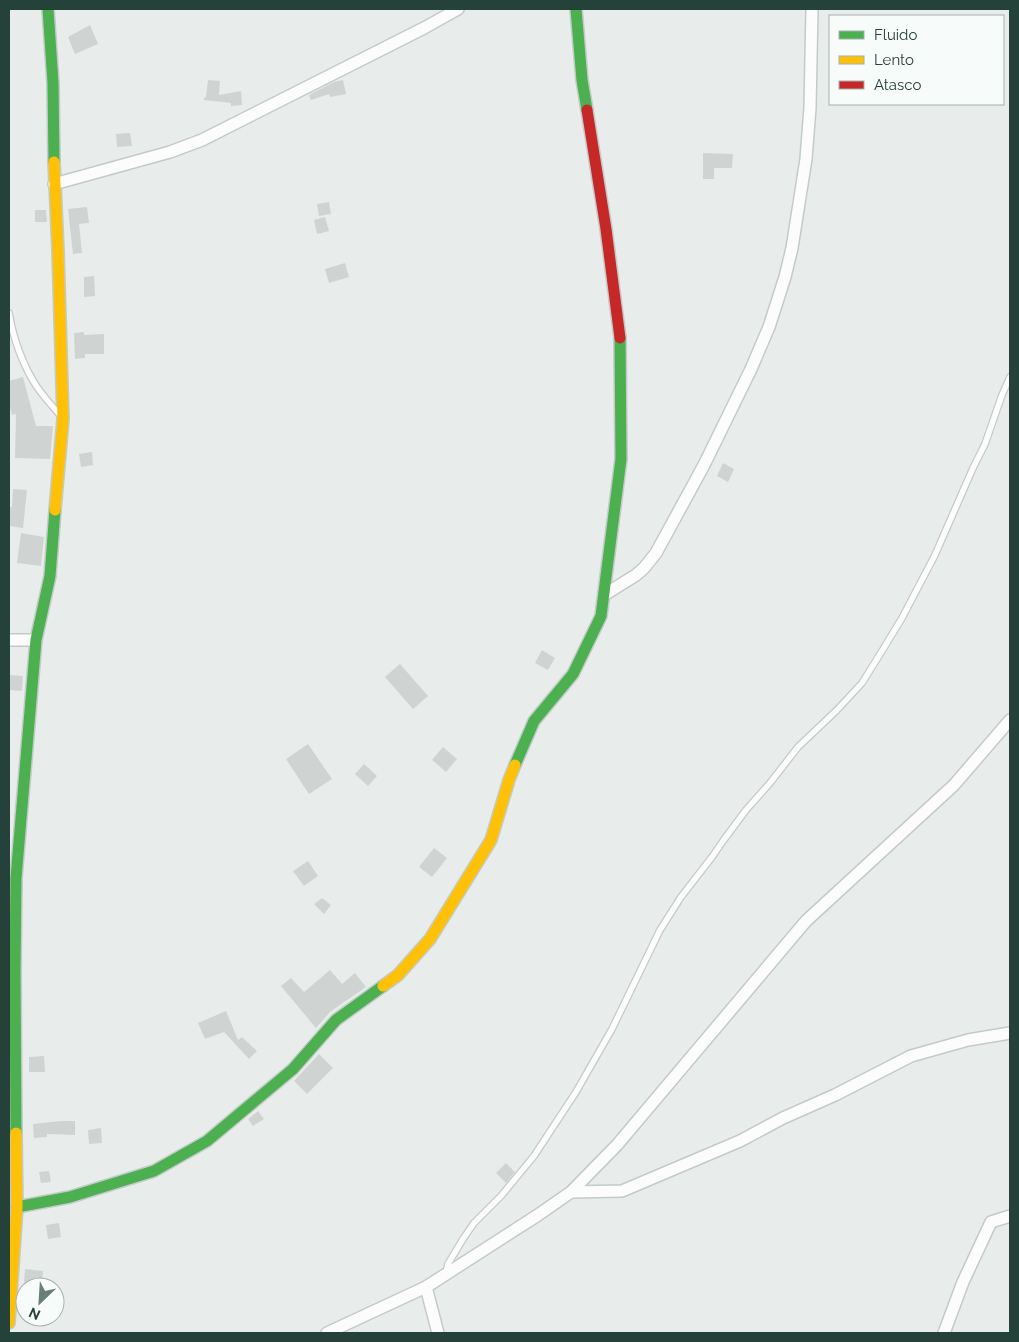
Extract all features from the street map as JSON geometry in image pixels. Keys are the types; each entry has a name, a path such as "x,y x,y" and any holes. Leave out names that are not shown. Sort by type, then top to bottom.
{"street":[{"path":"9,1324 17,1207 13,1079 16,878 36,640 50,576 63,419 54,184 53,83 48,9"},
{"path":"54,184 170,152 202,140 458,9"},
{"path":"17,1207 70,1198 154,1171 208,1141 292,1069 336,1020 398,975 430,939 491,840 509,780 534,721 573,674 601,616 621,459 620,334 606,229 582,80 576,9"},
{"path":"604,595 640,572 651,561 662,545 751,369 774,313 792,248 806,159 810,108 812,9"},
{"path":"9,640 36,640"},
{"path":"327,1333 426,1287 571,1192 617,1144 806,921 954,785 1010,720"},
{"path":"571,1192 622,1191 740,1141 911,1056 968,1040 1010,1033"},
{"path":"944,1333 963,1282 991,1222 1010,1216"},
{"path":"426,1287 438,1333"}],"lane":[{"path":"9,313 10,325 22,360 37,387 63,419"},
{"path":"446,1274 448,1264 474,1223 501,1196 534,1156 576,1092 612,1029 660,930 681,897 746,810 770,784 798,748 862,683 914,595 935,555 985,444 1010,376"}],"building":[{"path":"90,25 98,44 75,54 68,37"},
{"path":"208,80 220,81 219,95 241,91 242,105 231,106 231,103 204,100"},
{"path":"343,80 346,94 330,97 329,94 311,100 309,95 334,82"},
{"path":"130,133 132,146 117,147 116,134"},
{"path":"703,153 733,154 732,168 714,168 714,179 703,179"},
{"path":"329,202 331,214 319,216 317,204"},
{"path":"87,207 89,223 79,224 82,253 73,254 68,209"},
{"path":"35,210 46,210 47,222 35,222"},
{"path":"325,217 329,231 317,234 314,220"},
{"path":"345,263 349,277 329,283 325,269"},
{"path":"94,276 95,296 84,297 84,277"},
{"path":"84,332 84,335 104,334 104,354 85,354 85,358 75,359 74,333"},
{"path":"23,377 36,426 53,426 50,459 15,458 16,414 12,415 9,404 9,381"},
{"path":"92,452 93,465 81,467 79,454"},
{"path":"723,463 734,469 728,482 717,476"},
{"path":"13,489 27,490 23,528 9,526"},
{"path":"21,533 44,537 41,566 17,563"},
{"path":"542,650 555,658 548,670 535,663"},
{"path":"400,664 428,696 413,709 385,677"},
{"path":"9,675 23,676 22,691 9,690"},
{"path":"308,744 332,779 309,794 286,759"},
{"path":"443,747 457,759 446,772 432,760"},
{"path":"364,764 377,776 368,786 355,774"},
{"path":"434,848 447,858 432,877 419,867"},
{"path":"308,861 318,876 304,886 293,871"},
{"path":"322,898 331,905 324,914 314,904"},
{"path":"330,970 342,984 355,973 366,987 330,1012 316,1028 281,986 291,978 304,992"},
{"path":"226,1011 238,1040 242,1037 257,1051 249,1059 224,1032 205,1039 198,1023"},
{"path":"319,1054 333,1068 307,1094 294,1081"},
{"path":"44,1056 45,1072 29,1072 29,1057"},
{"path":"258,1111 264,1119 253,1126 248,1119"},
{"path":"75,1121 75,1135 47,1134 47,1137 34,1138 33,1124"},
{"path":"101,1128 102,1143 89,1144 88,1130"},
{"path":"506,1163 515,1172 506,1183 496,1173"},
{"path":"49,1171 51,1182 41,1183 39,1172"},
{"path":"59,1223 61,1237 48,1239 46,1225"},
{"path":"25,1269 43,1271 43,1277 24,1277"}],"traffic: fast":[{"path":"48,9 53,83 54,162"},
{"path":"576,9 582,80 587,110"},
{"path":"515,765 534,721 573,674 601,616 621,459 620,338"},
{"path":"16,1133 16,878 36,640 50,576 55,510"},
{"path":"17,1207 70,1197 154,1171 207,1141 293,1069 336,1020 383,986"}],"traffic: slow":[{"path":"54,162 63,419 55,510"},
{"path":"383,986 398,975 430,939 491,840 515,765"},
{"path":"9,1323 17,1207 16,1133"}],"traffic: jam":[{"path":"587,110 606,229 620,338"}]}
